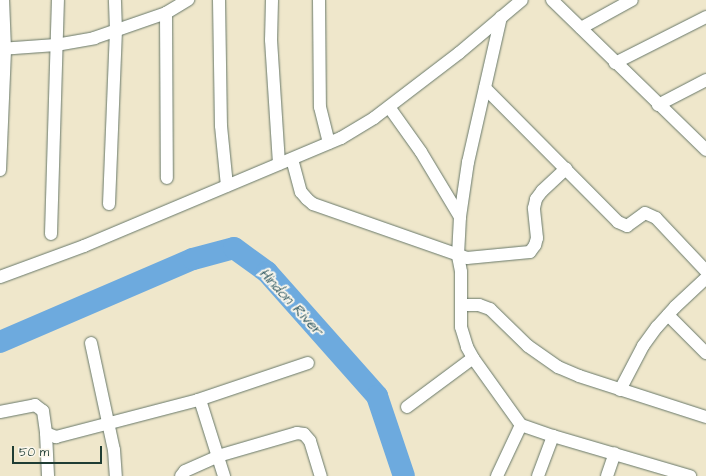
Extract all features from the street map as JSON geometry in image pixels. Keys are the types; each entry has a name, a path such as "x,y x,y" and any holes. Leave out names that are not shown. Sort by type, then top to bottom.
{"street":[{"path":"0,170 3,0"},
{"path":"51,234 58,0"},
{"path":"109,204 116,30 115,0"},
{"path":"2,49 56,45 94,38 166,13 188,0"},
{"path":"219,0 221,126 227,186"},
{"path":"272,0 271,40 279,164"},
{"path":"319,0 320,107 329,143"},
{"path":"0,277 84,246 341,138 389,107 459,53 522,0"},
{"path":"552,0 658,105 704,147"},
{"path":"581,28 632,0"},
{"path":"166,13 167,178"},
{"path":"502,17 468,162 460,217 458,256 462,305 461,326 467,347 473,358 521,424 552,436 615,453 690,476"},
{"path":"615,63 706,17"},
{"path":"658,105 706,80"},
{"path":"485,88 621,225 627,226 645,214 656,218 706,272"},
{"path":"389,107 421,152 460,217"},
{"path":"292,159 302,192 313,204 467,258 530,252 538,238 534,208 536,199 542,191 566,169"},
{"path":"620,390 643,346 668,315 706,278"},
{"path":"462,305 479,305 490,309 528,346 558,367 620,390 706,417"},
{"path":"668,315 706,354"},
{"path":"91,343 114,450 116,476"},
{"path":"407,407 473,358"},
{"path":"46,433 56,436 198,400 308,363"},
{"path":"198,400 201,403 224,476"},
{"path":"0,412 35,405 43,411 46,433 48,476"},
{"path":"497,476 521,424"},
{"path":"182,476 185,471 218,456 297,433 304,434 310,441 321,476"},
{"path":"538,476 552,436"},
{"path":"607,476 615,453"}],"waterway":[{"name":"Hindon River","path":"0,342 193,259 234,248 267,272 377,396 404,476"}]}
